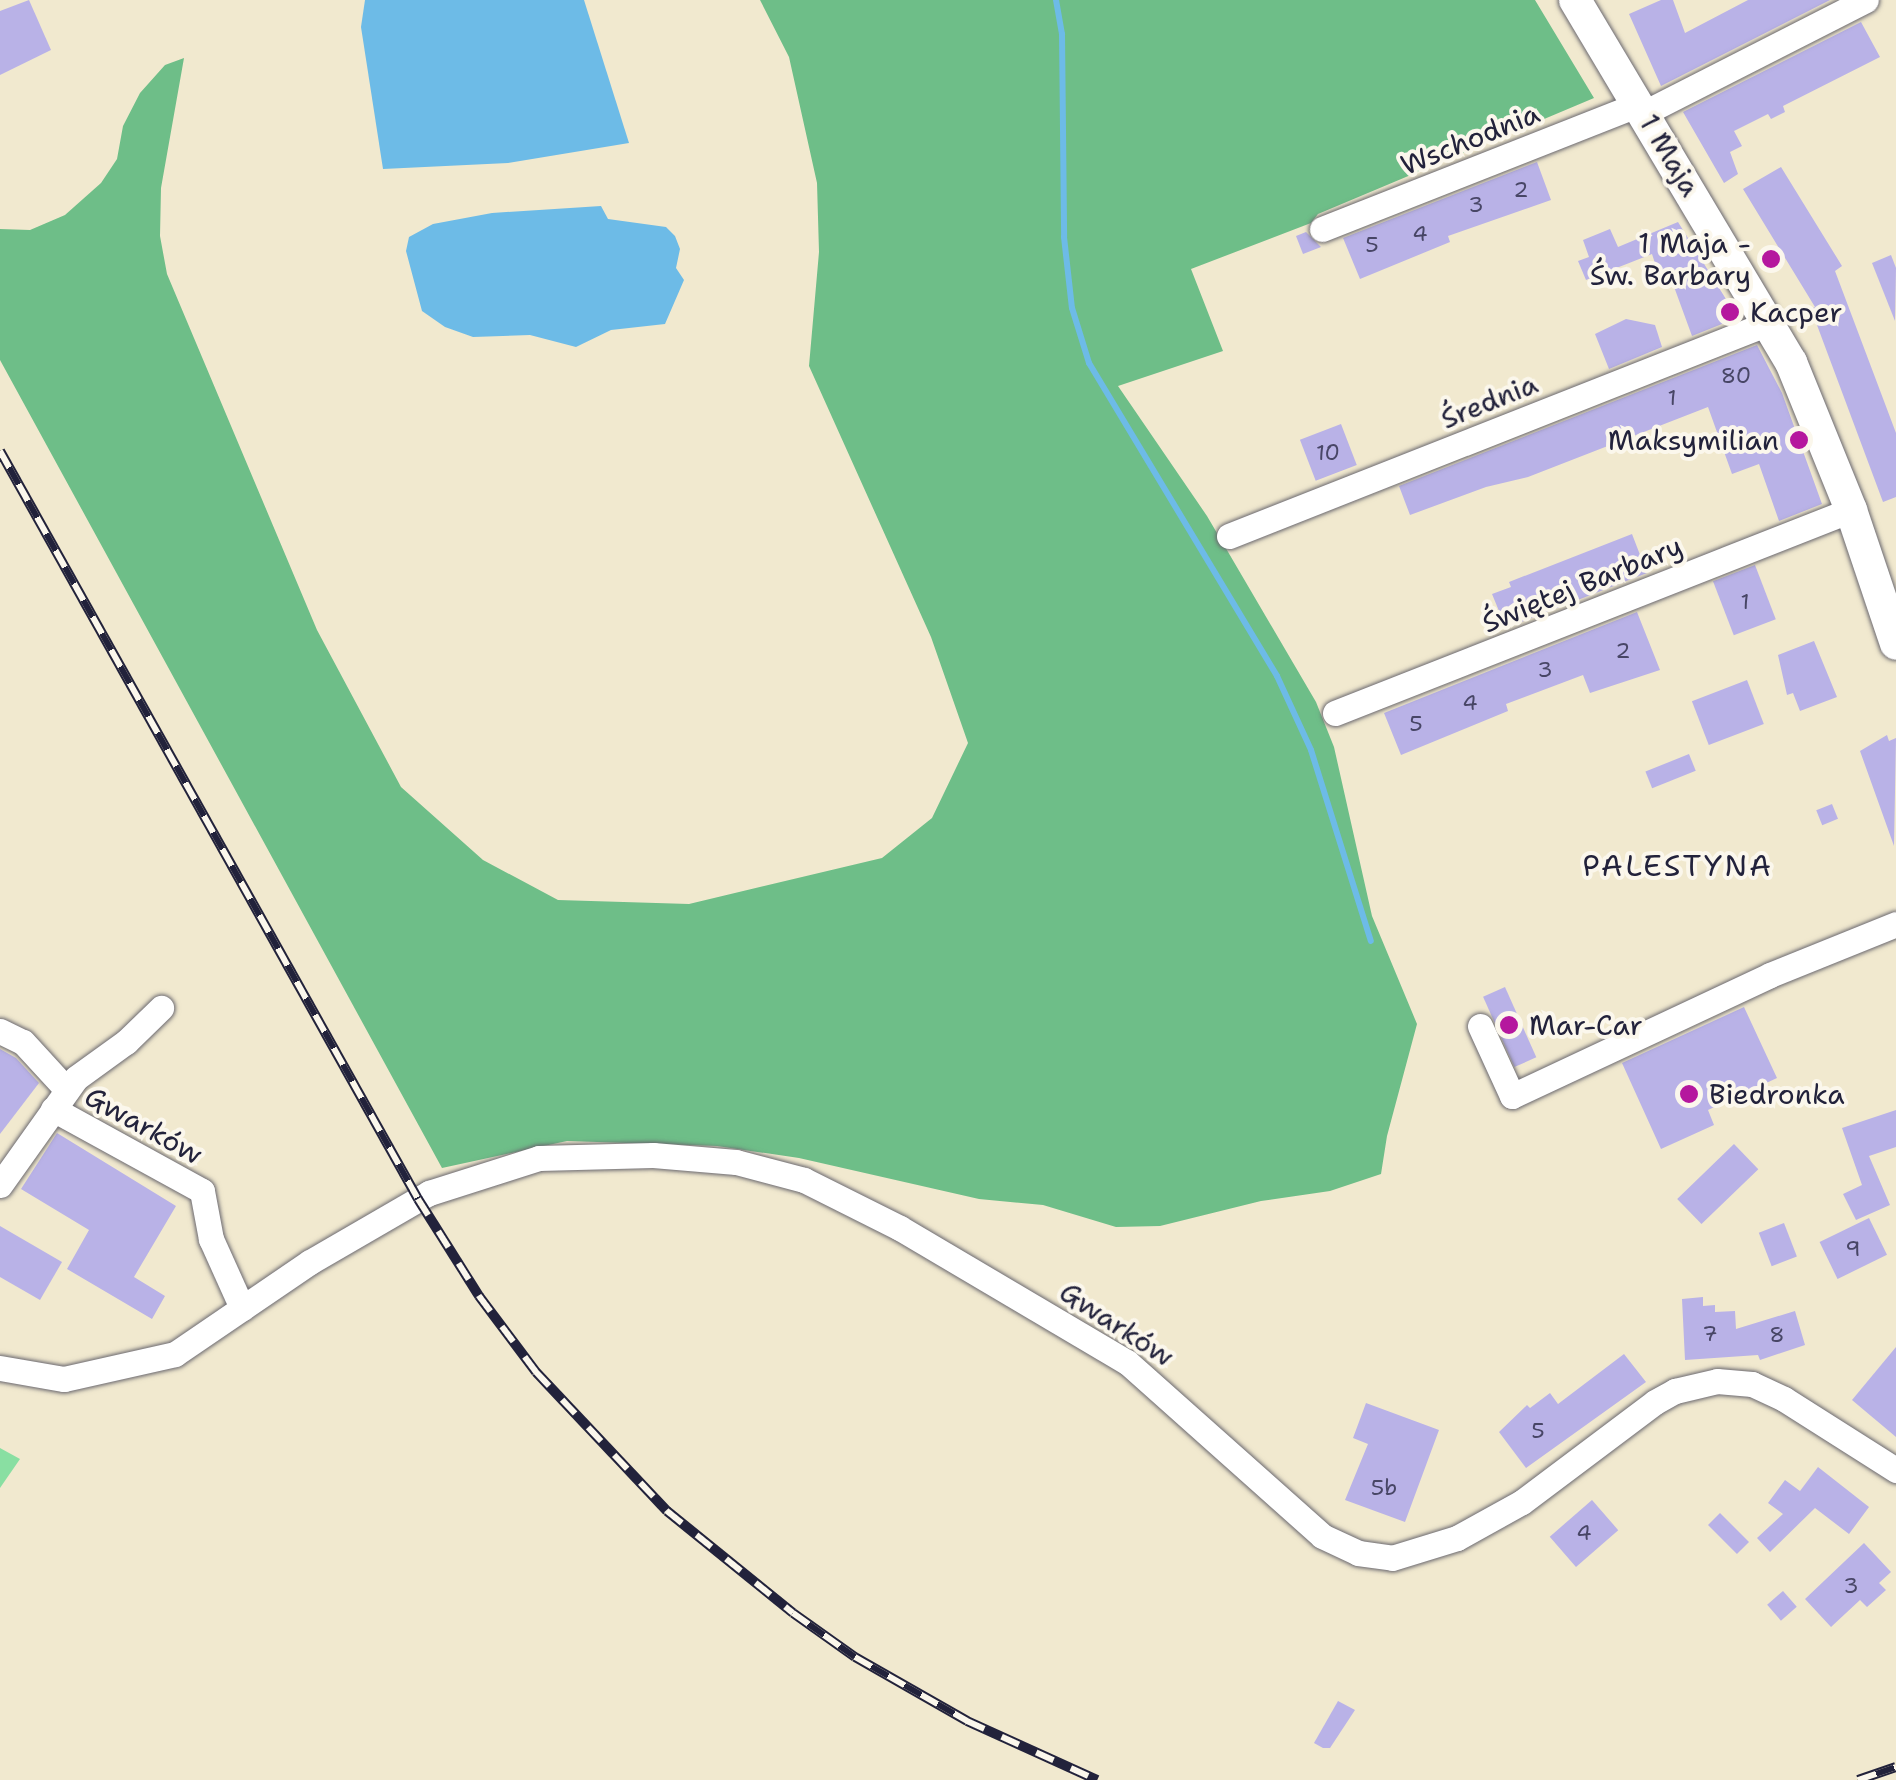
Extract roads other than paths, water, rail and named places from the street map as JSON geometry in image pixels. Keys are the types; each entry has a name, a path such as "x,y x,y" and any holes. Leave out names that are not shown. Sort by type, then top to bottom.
{"main road":[{"name":"1 Maja","path":"1575,0 1770,322 1851,510 1896,644"}],"street":[{"name":"Wschodnia","path":"1322,229 1642,109 1866,0"},
{"name":"Średnia","path":"1229,536 1770,322"},
{"name":"Świętej Barbary","path":"1335,713 1851,510"},
{"path":"1480,1026 1512,1096 1770,975 1896,924"},
{"name":"Gwarków","path":"0,1185 60,1100 161,1008"},
{"path":"0,1031 23,1042 60,1100"},
{"name":"Gwarków","path":"60,1100 202,1191 211,1239 242,1308"},
{"name":"Gwarków","path":"0,1368 64,1378 175,1354 310,1262 418,1198 515,1163 578,1155 736,1162 804,1180 848,1199 1127,1362 1322,1536 1358,1554 1392,1558 1457,1538 1522,1502 1655,1402 1675,1390 1717,1381 1752,1384 1896,1470"}],"water":[{"path":"365,0 584,0 629,143 508,163 383,169 361,27"},
{"path":"601,206 608,219 666,227 675,236 680,249 676,268 684,280 665,324 611,330 576,347 530,335 473,337 445,327 422,311 406,251 409,237 433,224 492,213"}],"waterway":[{"path":"1056,0 1062,34 1064,237 1072,308 1089,363 1277,676 1311,750 1371,941"}],"railway":[{"path":"0,451 418,1199 479,1296 536,1372 667,1511 793,1613 855,1657 967,1721 1097,1780"},
{"path":"1858,1780 1896,1767"}],"place":[{"name":"1 Maja - Św. Barbary","path":"1771,259"},
{"name":"Kacper","path":"1730,312"},
{"name":"Maksymilian","path":"1799,440"},
{"name":"Mar-Car","path":"1509,1025"},
{"name":"Biedronka","path":"1689,1094"}],"district":[{"name":"PALESTYNA","path":"1678,866"}]}
